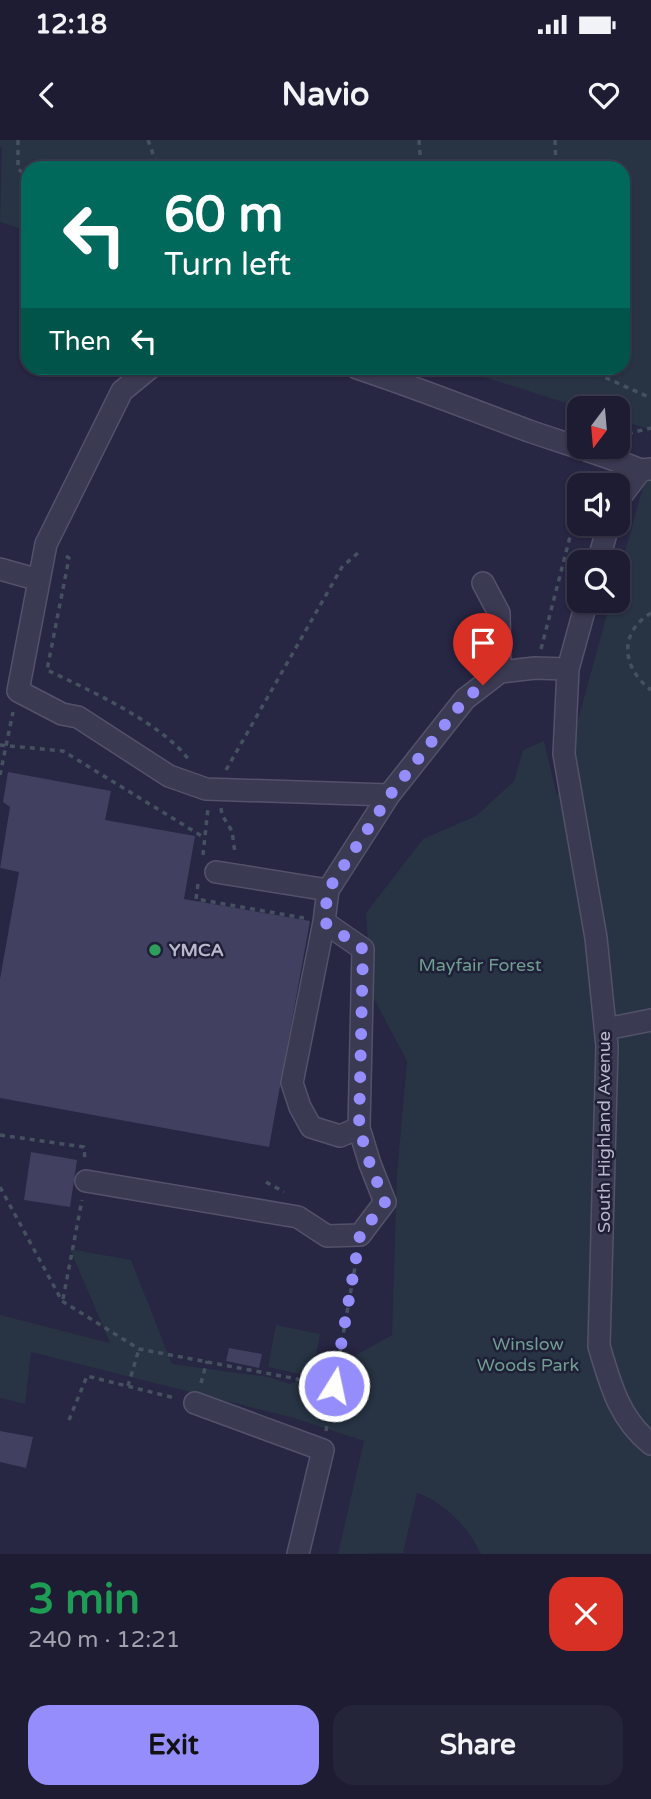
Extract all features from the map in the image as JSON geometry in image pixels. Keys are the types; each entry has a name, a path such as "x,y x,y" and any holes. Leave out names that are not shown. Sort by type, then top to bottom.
{"street":[{"path":"141,375 122,391 46,544 39,580 9,689 62,714 78,718 169,776 212,790 390,795"},
{"path":"378,375 646,470 630,487"},
{"path":"0,569 39,580"},
{"path":"483,583 499,613 500,672"},
{"name":"South Highland Avenue","path":"583,613 568,669 564,754 596,938 606,1029 599,1346 613,1394 636,1432 651,1444"},
{"path":"359,1128 340,1136 312,1128 300,1107 292,1083 328,890 390,795 465,699 500,672 535,668 568,669"},
{"path":"206,870 328,890"},
{"path":"86,1181 298,1217 327,1236 360,1235 385,1202 359,1128 363,949 324,922"},
{"path":"606,1029 651,1020"},
{"path":"195,1403 323,1450 298,1554"}],"path":[{"path":"18,140 18,169 21,171"},
{"path":"148,140 156,161"},
{"path":"419,140 420,161"},
{"path":"555,140 556,161"},
{"path":"599,375 651,398"},
{"path":"630,433 651,428"},
{"path":"535,668 570,536"},
{"path":"46,544 69,558 47,670 89,690 162,734 180,748 212,790 232,831 235,855"},
{"path":"324,922 196,899 206,870 205,838 212,790 342,567 359,552"},
{"path":"651,613 642,618 633,629 627,656 632,670 651,690"},
{"path":"0,775 9,689"},
{"path":"2,746 63,751 205,838"},
{"path":"0,1135 84,1147"},
{"path":"62,1301 86,1181"},
{"path":"0,1187 62,1301 139,1349 334,1386"},
{"path":"323,1450 360,1235"},
{"path":"128,1386 139,1349"},
{"path":"69,1420 87,1376 195,1403"}],"green space":[{"path":"0,140 651,140 651,430 630,423 630,396 567,396 567,403 478,375 630,375 630,161 21,161 21,229 0,222 2,146 0,149"},
{"name":"Winslow Woods Park","path":"647,473 651,474 651,1554 481,1554 455,1517 437,1503 417,1493 403,1553 338,1554 364,1441 294,1418 31,1352 25,1404 0,1398 0,1315 110,1343 70,1249 131,1260 172,1364 268,1377 290,1384 309,1376 268,1367 276,1325 320,1334 312,1375 347,1360 392,1335 397,1175 407,1061 372,995 366,913 423,839 476,816 514,781 523,750 544,741 557,796 607,613 630,613 630,550 626,550"}],"building":[{"name":"YMCA","path":"8,772 111,791 105,820 195,836 184,899 310,921 269,1147 0,1098 0,979 19,872 0,868 10,807 3,802"},
{"path":"31,1152 77,1160 70,1207 24,1200"},
{"path":"229,1348 262,1354 259,1368 226,1361"},
{"path":"0,1431 33,1437 26,1468 0,1462"}],"place":[{"name":"YMCA","path":"155,950"}],"route":[{"path":"334,1386 360,1235 385,1202 359,1128 363,949 324,922 328,890 390,795 465,699 483,685"}],"park label":[{"name":"Mayfair Forest","path":"480,965"}]}
